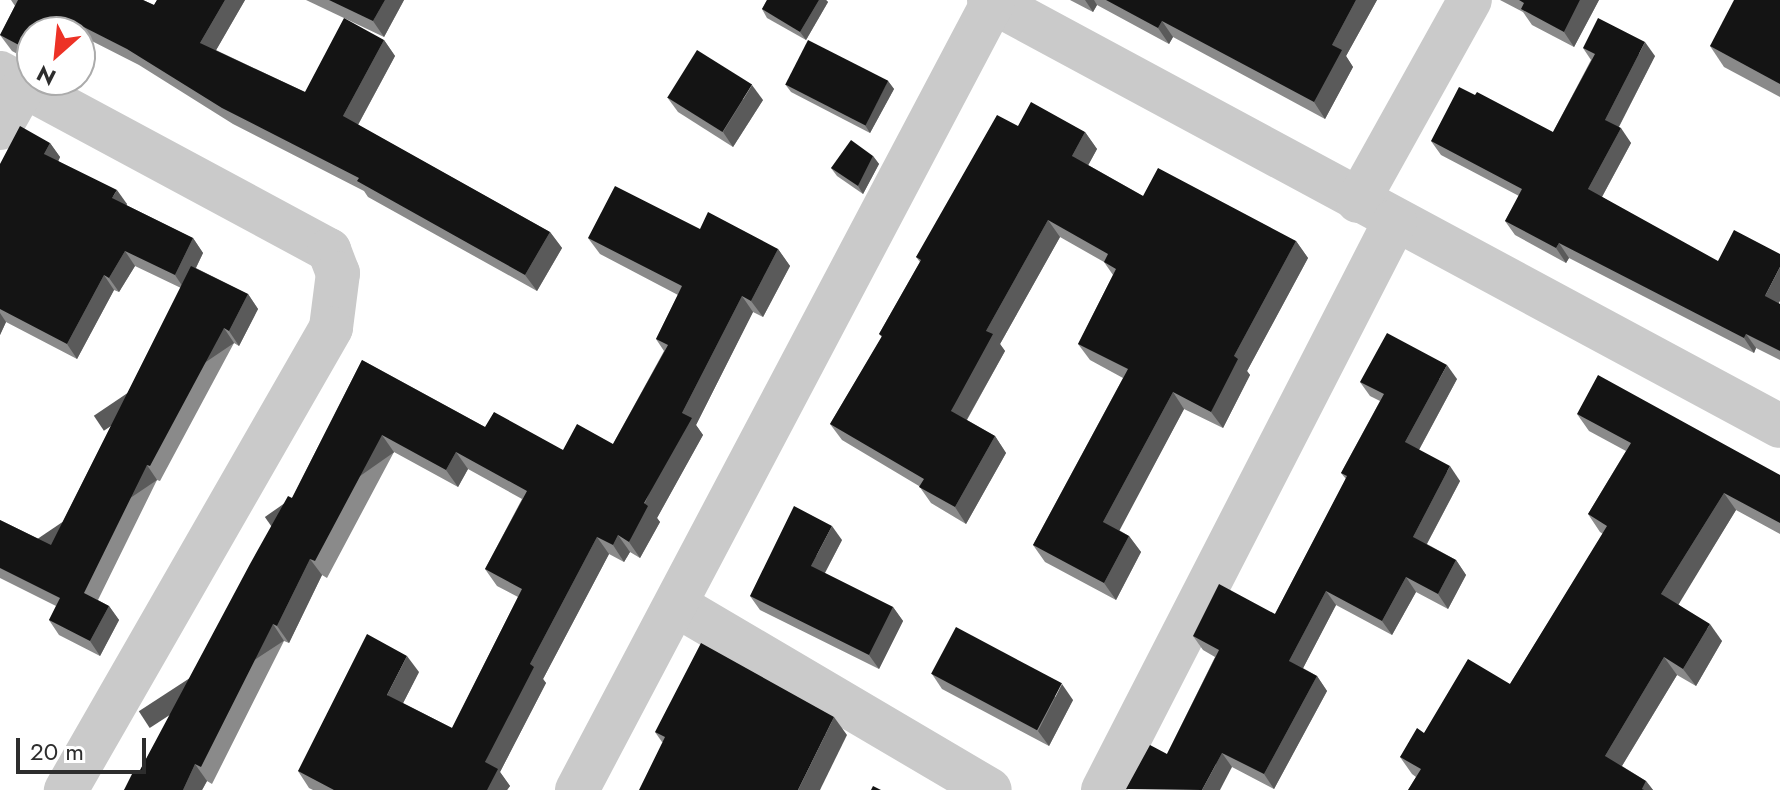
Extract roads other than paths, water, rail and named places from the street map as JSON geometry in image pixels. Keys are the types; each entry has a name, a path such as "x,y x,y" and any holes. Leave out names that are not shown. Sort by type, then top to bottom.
{"street":[{"path":"1103,790 1376,211 1470,0"},
{"path":"577,790 991,1 1780,426"},
{"path":"0,128 12,80 329,250 338,273 331,328 66,790"},
{"path":"676,605 990,790"}]}
